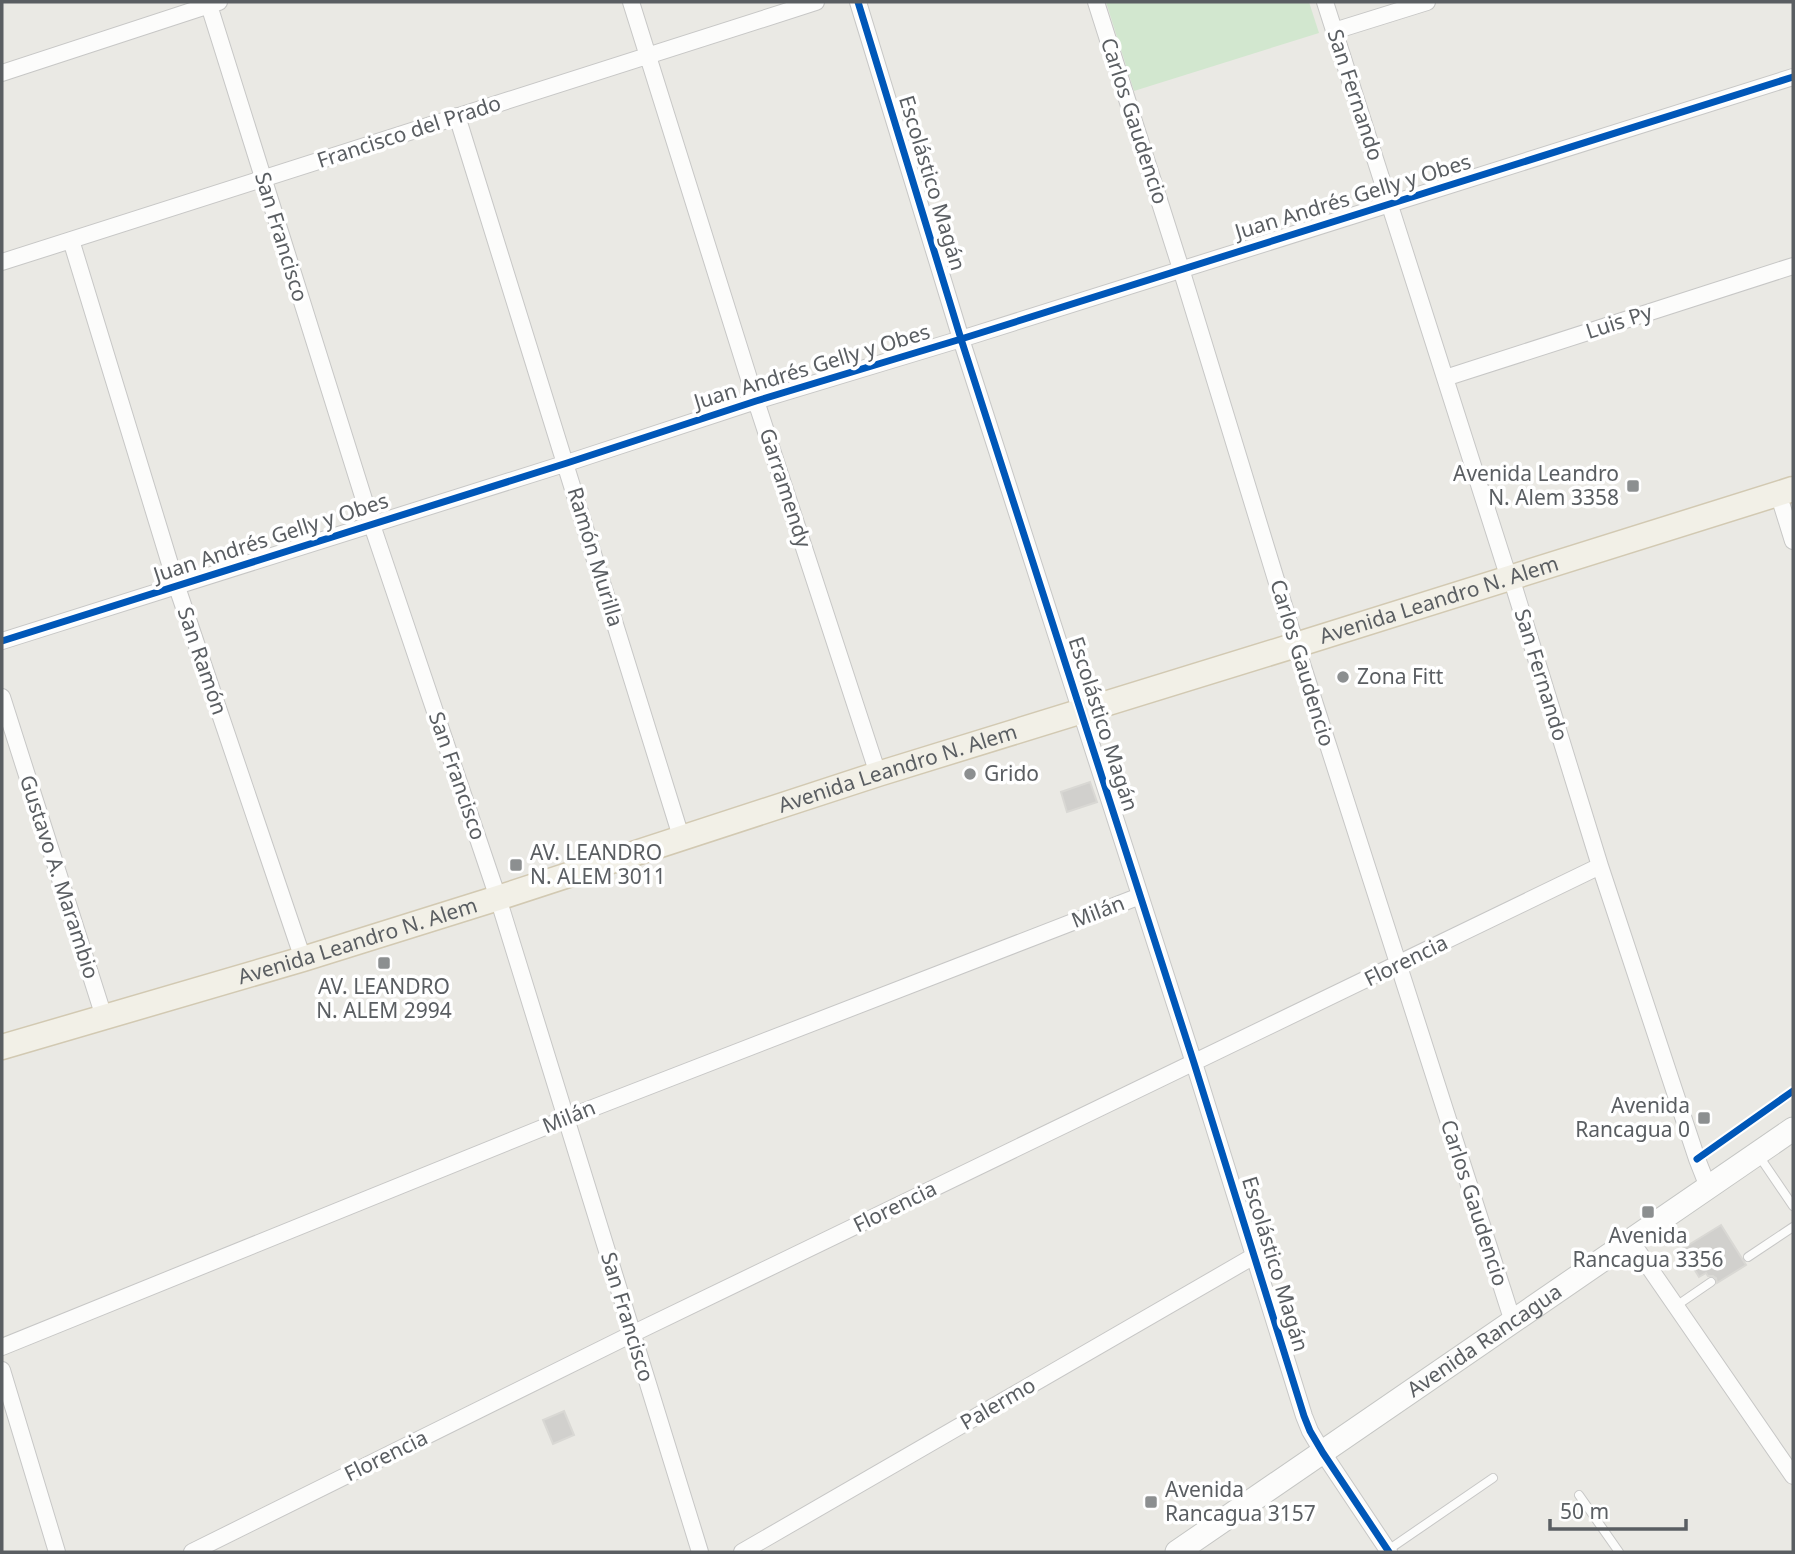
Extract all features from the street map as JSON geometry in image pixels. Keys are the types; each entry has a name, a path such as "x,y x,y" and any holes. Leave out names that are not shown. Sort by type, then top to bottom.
{"main road":[{"name":"Avenida Leandro N. Alem","path":"2,1047 303,959 878,774 1789,490"},
{"name":"Avenida Rancagua","path":"1177,1552 1793,1129"}],"street":[{"name":"Garramendy","path":"631,2 756,401 878,774"},
{"name":"Francisco del Prado","path":"2,262 816,2"},
{"name":"Escolástico Magán","path":"858,2 961,340 1194,1063 1304,1416 1323,1453 1388,1551"},
{"name":"Carlos Gaudencio","path":"1096,2 1296,645 1513,1322"},
{"name":"San Fernando","path":"1325,2 1514,587 1600,866 1708,1187"},
{"path":"1334,31 1427,2"},
{"path":"2,73 212,3"},
{"name":"San Francisco","path":"212,3 263,179 372,525 498,898 701,1552"},
{"name":"Juan Andrés Gelly y Obes","path":"2,641 756,401 961,340 1793,77"},
{"name":"Ramón Murilla","path":"457,116 678,827 685,837"},
{"name":"San Ramón","path":"71,240 177,587 303,959"},
{"name":"Luis Py","path":"1445,378 1793,266"},
{"path":"1789,490 1793,541"},
{"name":"Gustavo A. Marambio","path":"2,697 104,1017"},
{"name":"Florencia","path":"192,1552 632,1334 1600,866"},
{"name":"Milán","path":"2,1347 567,1118 1140,896"},
{"path":"1631,1241 1793,1476"},
{"name":"Palermo","path":"742,1552 1254,1256"},
{"path":"2,1370 57,1552"}],"lane":[{"path":"1757,1154 1793,1206"},
{"path":"1748,1258 1793,1227"},
{"path":"1676,1306 1712,1282"},
{"path":"1388,1551 1493,1478"},
{"path":"1578,1495 1619,1552"}],"green space":[{"path":"1106,2 1309,2 1319,33 1134,91"}],"building":[{"path":"1090,782 1097,802 1067,812 1061,792"},
{"path":"1721,1225 1746,1265 1717,1283 1716,1278 1706,1273 1699,1277 1682,1249"},
{"path":"564,1411 574,1435 553,1444 543,1420"}],"cycle path":[{"path":"858,2 961,339 1194,1063 1304,1416 1323,1453 1389,1552"},
{"path":"2,641 756,401 1793,77"},
{"path":"1697,1159 1793,1091"}],"place":[{"name":"Avenida Leandro N. Alem 3358","path":"1633,486"},
{"name":"Zona Fitt","path":"1343,677"},
{"name":"Grido","path":"970,774"},
{"name":"AV. LEANDRO N. ALEM 3011","path":"516,865"},
{"name":"AV. LEANDRO N. ALEM 2994","path":"384,963"},
{"name":"Avenida Rancagua 0","path":"1704,1118"},
{"name":"Avenida Rancagua 3356","path":"1648,1212"},
{"name":"Avenida Rancagua 3157","path":"1151,1502"}]}
